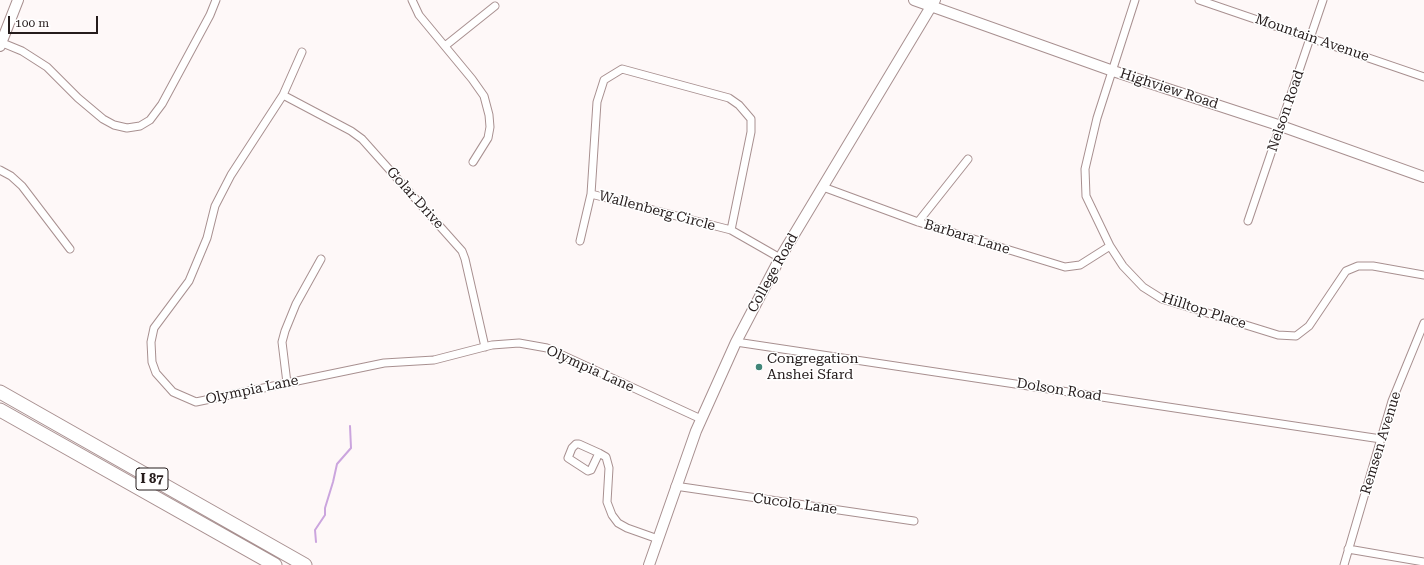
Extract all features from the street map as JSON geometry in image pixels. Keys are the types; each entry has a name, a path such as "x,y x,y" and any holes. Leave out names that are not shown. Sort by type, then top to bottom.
{"highway":[{"name":"I 87","path":"0,392 304,565"},
{"name":"I 87","path":"0,410 275,565"}],"street":[{"path":"18,0 0,43 22,52 47,66 78,98 103,119 114,125 127,128 140,126 150,120 162,104 210,15 216,0"},
{"path":"412,0 419,15 484,96 489,115 490,127 488,138 472,162"},
{"name":"Highview Road","path":"914,0 934,3 1113,71 1281,126 1424,177"},
{"name":"Hilltop Place","path":"1135,0 1097,118 1085,169 1086,196 1110,246 1123,266 1143,287 1162,299 1278,335 1296,336 1310,326 1346,272 1358,266 1373,266 1424,275"},
{"name":"Mountain Avenue","path":"1199,0 1311,37 1424,77"},
{"name":"Nelson Road","path":"1248,221 1323,0"},
{"name":"College Road","path":"649,565 701,419 736,342 780,258 934,3"},
{"path":"445,46 495,6"},
{"name":"Olympia Lane","path":"302,52 283,95 231,175 215,206 207,238 189,281 175,302 160,318 154,328 150,342 150,353 156,373 173,392 196,402 384,363 434,360 485,346 519,343 547,348 701,419"},
{"name":"Wallenberg Circle","path":"730,230 751,132 751,119 739,105 728,98 622,69 604,80 597,102 591,194 730,230 780,258"},
{"name":"Golar Drive","path":"283,95 352,131 362,139 462,251 485,346"},
{"path":"918,222 968,159"},
{"path":"0,170 11,176 22,186 70,249"},
{"name":"Barbara Lane","path":"823,187 918,222 1065,267 1080,265 1110,246"},
{"path":"580,241 591,194"},
{"path":"287,383 283,350 285,331 296,304 321,259"},
{"name":"Remsen Avenue","path":"1344,565 1392,401 1424,323"},
{"name":"Dolson Road","path":"736,342 1381,439"},
{"path":"599,453 606,457 608,463 607,502 612,515 618,523 627,528 658,539"},
{"name":"Cucolo Lane","path":"676,486 914,521"},
{"path":"1348,550 1424,562"}],"waterway":[{"path":"316,542 315,530 325,515 325,508 337,464 351,448 350,426"}],"place":[{"name":"Congregation Anshei Sfard","path":"759,367"}]}
